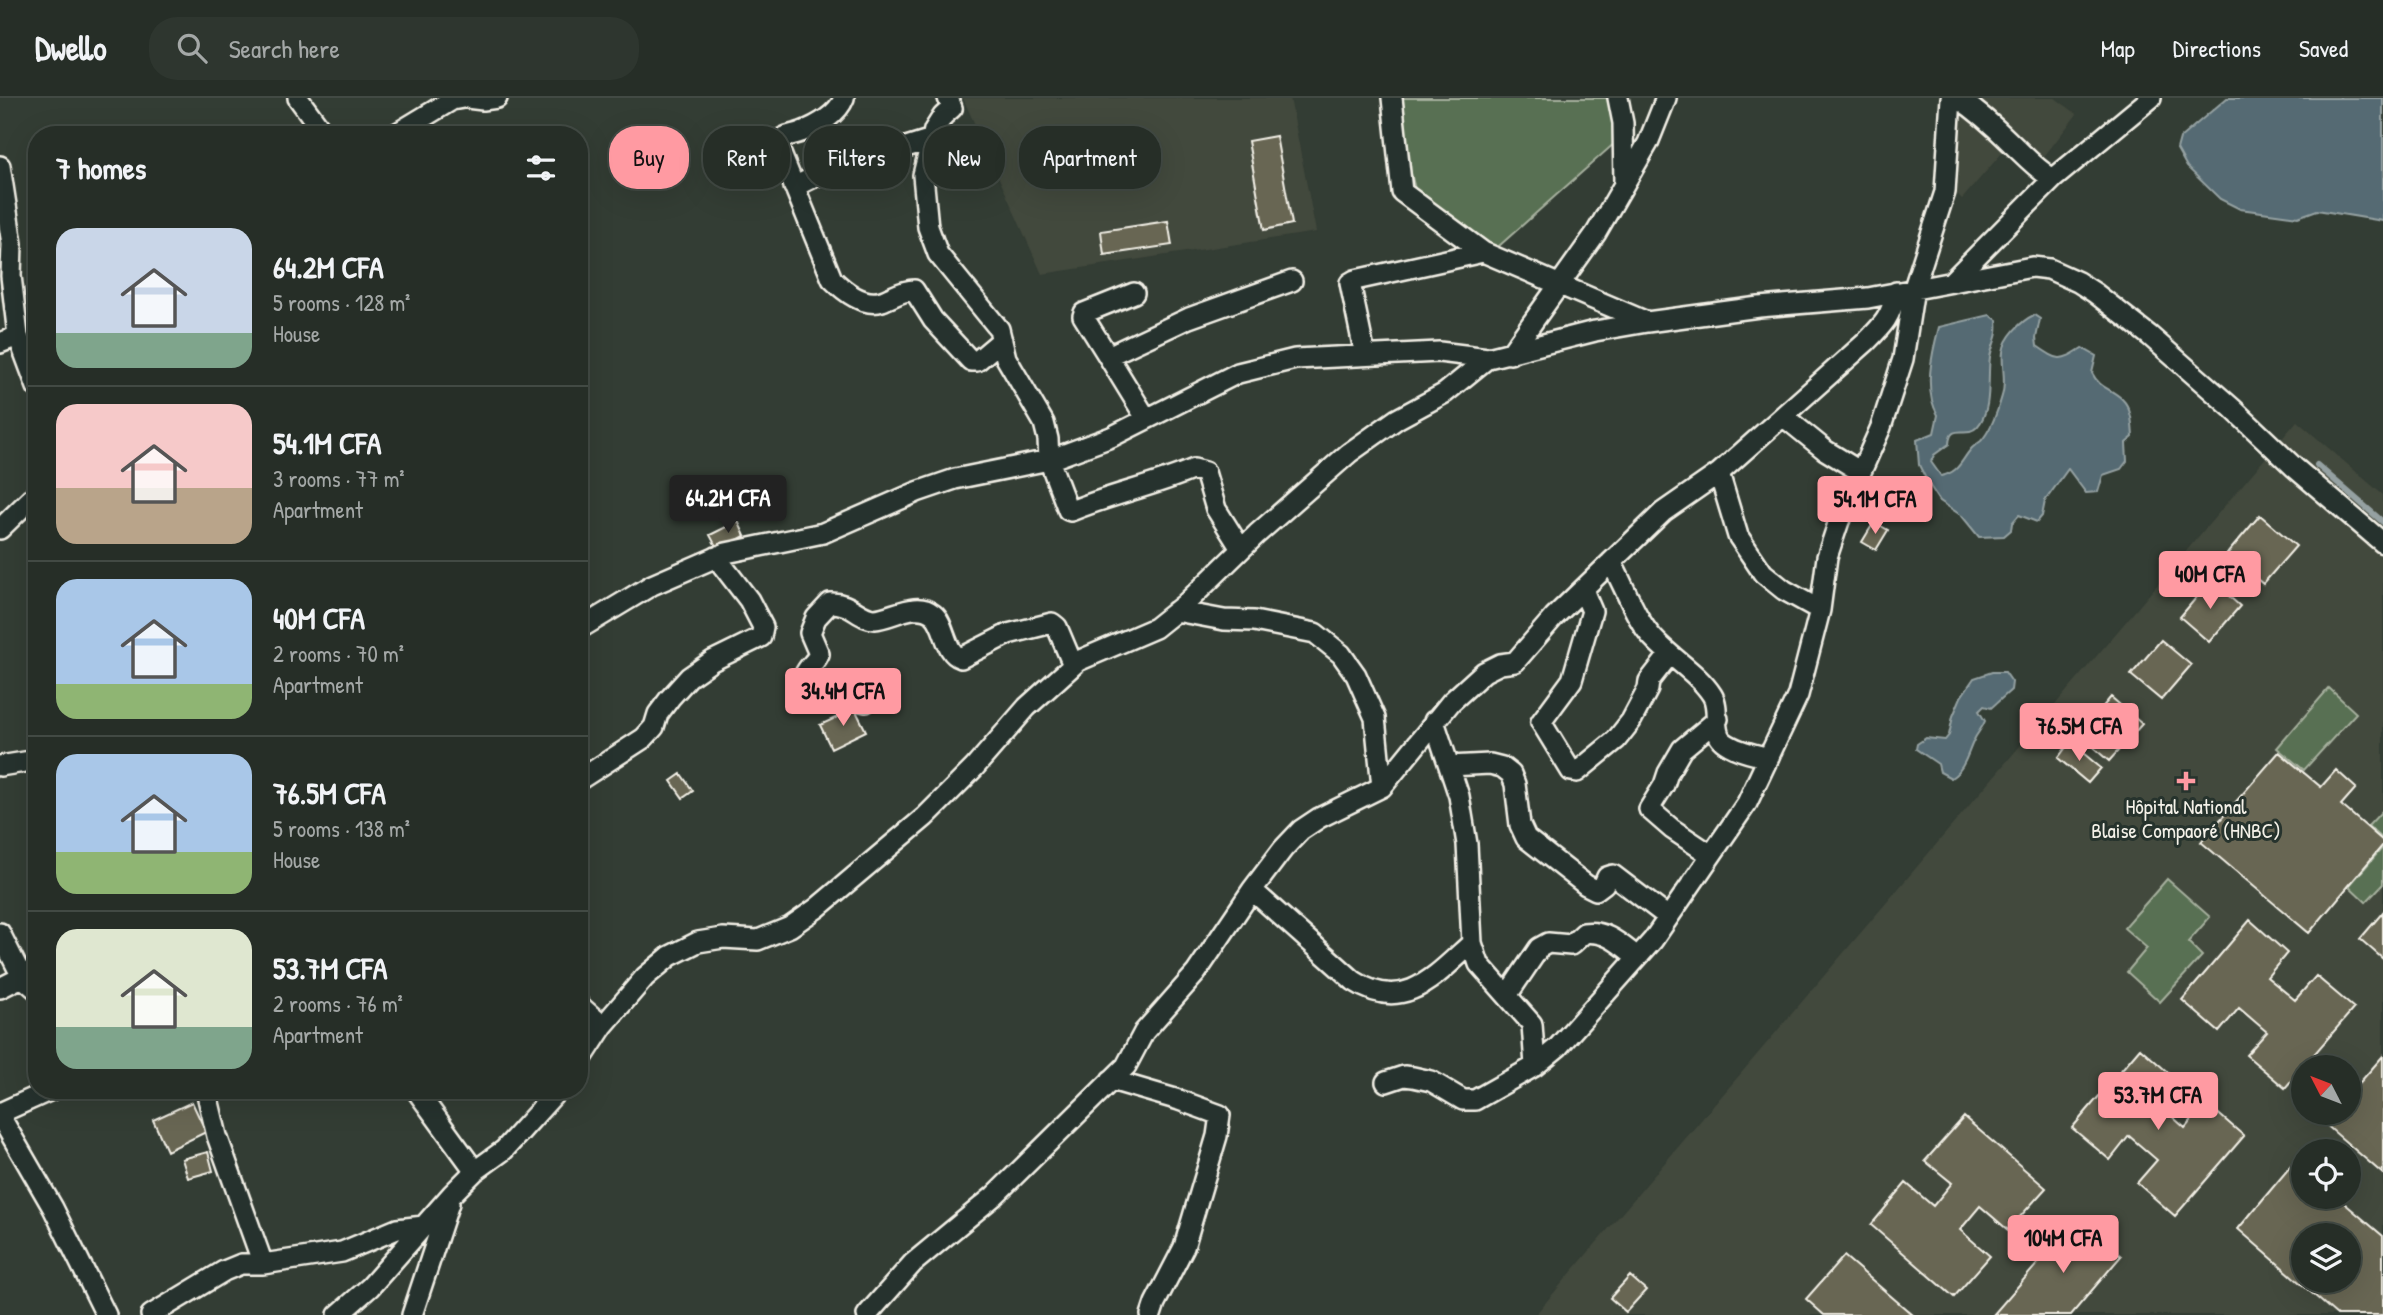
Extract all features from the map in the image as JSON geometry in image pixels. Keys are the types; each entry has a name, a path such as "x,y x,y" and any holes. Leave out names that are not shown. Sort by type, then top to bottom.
{"street":[{"path":"298,98 318,126"},
{"path":"409,126 452,100 497,98"},
{"path":"844,98 836,112 802,132 786,136 777,144 832,279 866,302 878,302 914,290 933,320 971,361 977,361 1002,340"},
{"path":"938,126 943,116 952,108 947,98"},
{"path":"1392,98 1402,192 1483,252 1647,322"},
{"path":"1618,98 1623,122 1624,183"},
{"path":"1510,354 1596,233 1648,143 1666,98"},
{"path":"870,1314 913,1264 994,1196 1126,1066 1144,1032 1196,973 1252,890 1301,830 1319,818 1382,787 1434,721 1484,672 1500,664 1515,662 1554,617 1663,512 1719,472 1886,322 1905,290 1945,192 1951,98"},
{"path":"1958,98 1993,126 2035,168 2053,179"},
{"path":"1953,280 2053,179 2151,98"},
{"path":"794,187 822,173 924,141"},
{"path":"0,166 12,244 9,340 28,372"},
{"path":"924,189 928,228 938,254 997,326 1002,350 1044,423 1049,460 1065,505 1072,512 1097,500 1200,469 1205,472 1216,509 1241,550"},
{"path":"1365,355 1350,283 1483,252"},
{"path":"588,624 652,585 726,553 822,533 917,492 955,479 1049,460 1111,437 1238,373 1295,359 1439,352 1488,358 1595,331 1647,322 1759,307 1868,298 2032,267 2049,269 2078,282 2150,337 2383,543"},
{"path":"1108,356 1189,318 1292,281"},
{"path":"1386,1082 1404,1076 1431,1080 1463,1100 1475,1100 1535,1066 1559,1047 1637,957 1748,803 1798,695 1820,610 1827,557 1839,521 1881,427 1903,359 1905,290"},
{"path":"1134,293 1084,313 1083,316 1146,418"},
{"path":"588,1049 603,1026 645,977 670,956 698,942 723,938 758,940 790,927 817,908 925,817 974,768 1027,707 1073,666 1086,656 1155,628 1349,453 1397,419 1446,393 1488,358"},
{"path":"1783,416 1816,443 1861,472"},
{"path":"1719,472 1738,536 1763,573 1784,590 1820,610"},
{"path":"0,529 28,502"},
{"path":"588,774 644,738 654,727 658,714 689,677 712,661 761,637 763,627 749,600 716,557"},
{"path":"1611,562 1652,637 1711,693 1717,705 1717,730 1725,743 1769,758"},
{"path":"1583,590 1592,611 1572,680 1541,722 1571,771 1577,772 1616,740 1631,721 1649,681 1670,654"},
{"path":"866,702 838,696 825,701 810,690 805,680 805,673 815,663 819,654 810,633 816,618 830,603 843,603 874,619 899,611 928,611 935,615 943,628 956,657 961,658 1008,634 1052,623 1057,627 1073,666"},
{"path":"1176,611 1224,620 1254,621 1315,633 1341,654 1356,675 1375,718 1382,787"},
{"path":"1711,855 1672,829 1649,809 1682,749 1718,719"},
{"path":"1434,721 1459,796 1467,844 1472,943 1479,964 1532,1024 1535,1066"},
{"path":"0,766 28,761"},
{"path":"1449,766 1490,764 1502,767 1511,774 1516,784 1520,825 1526,838 1586,885 1596,890 1604,884 1607,877 1613,875 1668,917"},
{"path":"1252,890 1354,981 1368,991 1382,995 1406,992 1420,986 1437,975 1472,943"},
{"path":"0,933 28,972"},
{"path":"1508,995 1538,948 1548,943 1571,945 1584,933 1596,933 1611,936 1637,957"},
{"path":"0,988 28,979"},
{"path":"588,1013 603,1026"},
{"path":"1111,1080 1220,1115 1217,1136 1184,1247 1154,1303 1151,1315"},
{"path":"32,1099 0,1114 53,1208 106,1315"},
{"path":"208,1099 217,1136 263,1264"},
{"path":"423,1099 475,1171"},
{"path":"338,1315 370,1287 475,1171 504,1150 550,1099"},
{"path":"412,1315 453,1194"},
{"path":"151,1315 224,1271 241,1264 263,1264 342,1252 397,1228 424,1226"}],"shaded area":[{"path":"963,98 1290,98 1316,232 1042,274 1004,189 1005,126 976,126"},
{"path":"1951,98 2055,98 2077,114 2035,168 2008,146 1962,199 1946,182"},
{"name":"Hôpital National Blaise Compaoré (HNBC)","path":"2297,421 2383,495 2383,1315 1535,1315"}],"green space":[{"path":"1392,98 1608,98 1616,142 1490,254 1421,213"},
{"path":"2329,688 2356,713 2304,770 2277,748"},
{"path":"2383,810 2383,839 2368,826"},
{"path":"2383,847 2383,884 2366,902 2349,886"},
{"path":"2167,879 2210,917 2188,942 2202,956 2160,1002 2127,972 2147,948 2124,928"}],"water":[{"path":"2227,98 2383,98 2383,221 2317,210 2298,217 2240,209 2220,199 2187,167 2177,149 2180,138"},
{"path":"1990,315 1997,320 1997,331 1990,357 1985,412 1977,427 1952,434 1949,444 1934,455 1931,462 1941,476 1956,469 1988,431 2003,390 2004,346 2014,330 2034,315 2040,319 2037,346 2044,351 2060,358 2082,348 2096,356 2092,373 2128,407 2133,437 2126,443 2127,461 2121,469 2103,475 2098,492 2086,493 2068,469 2045,501 2042,516 2037,522 2019,515 2012,523 2011,530 2004,536 1979,537 1962,516 1940,501 1928,483 1919,465 1917,440 1934,433 1938,415 1933,405 1930,383 1939,327"},
{"path":"1992,672 2005,672 2012,682 2011,690 1991,708 1984,706 1979,711 1985,721 1963,766 1951,778 1940,772 1938,764 1916,749 1917,744 1926,738 1945,740 1961,697 1974,678"}],"building":[{"path":"1276,136 1292,224 1264,230 1248,141"},
{"path":"1168,221 1172,245 1104,255 1101,231"},
{"path":"2260,515 2296,546 2263,584 2227,554"},
{"path":"738,521 745,536 718,550 710,535"},
{"path":"1874,522 1888,530 1876,550 1862,542"},
{"path":"2211,580 2240,606 2209,642 2180,617"},
{"path":"2161,640 2191,665 2161,700 2131,675"},
{"path":"2111,697 2142,724 2109,761 2079,735"},
{"path":"855,709 866,731 831,748 820,725"},
{"path":"2070,742 2101,768 2088,783 2058,758"},
{"path":"2279,752 2321,787 2336,770 2356,788 2341,805 2383,841 2383,845 2309,933 2201,842"},
{"path":"681,774 693,791 683,798 671,781"},
{"path":"2383,912 2383,959 2360,939"},
{"path":"2250,920 2287,953 2267,977 2295,1000 2316,976 2354,1008 2313,1055 2291,1055 2291,1081 2285,1088 2246,1055 2267,1032 2239,1008 2219,1032 2182,1000"},
{"path":"2140,1048 2178,1081 2158,1104 2185,1128 2206,1103 2244,1136 2175,1216 2137,1183 2157,1160 2129,1136 2110,1160 2072,1128"},
{"path":"2383,1056 2383,1174 2361,1155 2361,1139 2342,1139 2326,1125 2361,1125 2361,1081"},
{"path":"192,1102 206,1132 167,1151 153,1120"},
{"path":"1964,1117 2046,1188 2008,1230 1980,1206 1960,1230 1990,1256 1954,1297 1871,1225 1906,1183 1933,1206 1952,1183 1925,1161"},
{"path":"208,1152 213,1171 188,1178 182,1159"},
{"path":"2291,1166 2291,1209 2351,1209 2383,1236 2383,1315 2337,1315 2312,1293 2361,1293 2361,1223 2291,1223 2291,1275 2238,1229"},
{"path":"2077,1218 2121,1256 2071,1315 1993,1315"},
{"path":"1844,1256 1913,1315 1824,1315 1806,1299"},
{"path":"1630,1276 1646,1290 1626,1312 1610,1298"}],"waterway":[{"path":"2317,465 2383,522"}],"place":[{"name":"Hôpital National Blaise Compaoré (HNBC)","path":"2186,781"}]}
